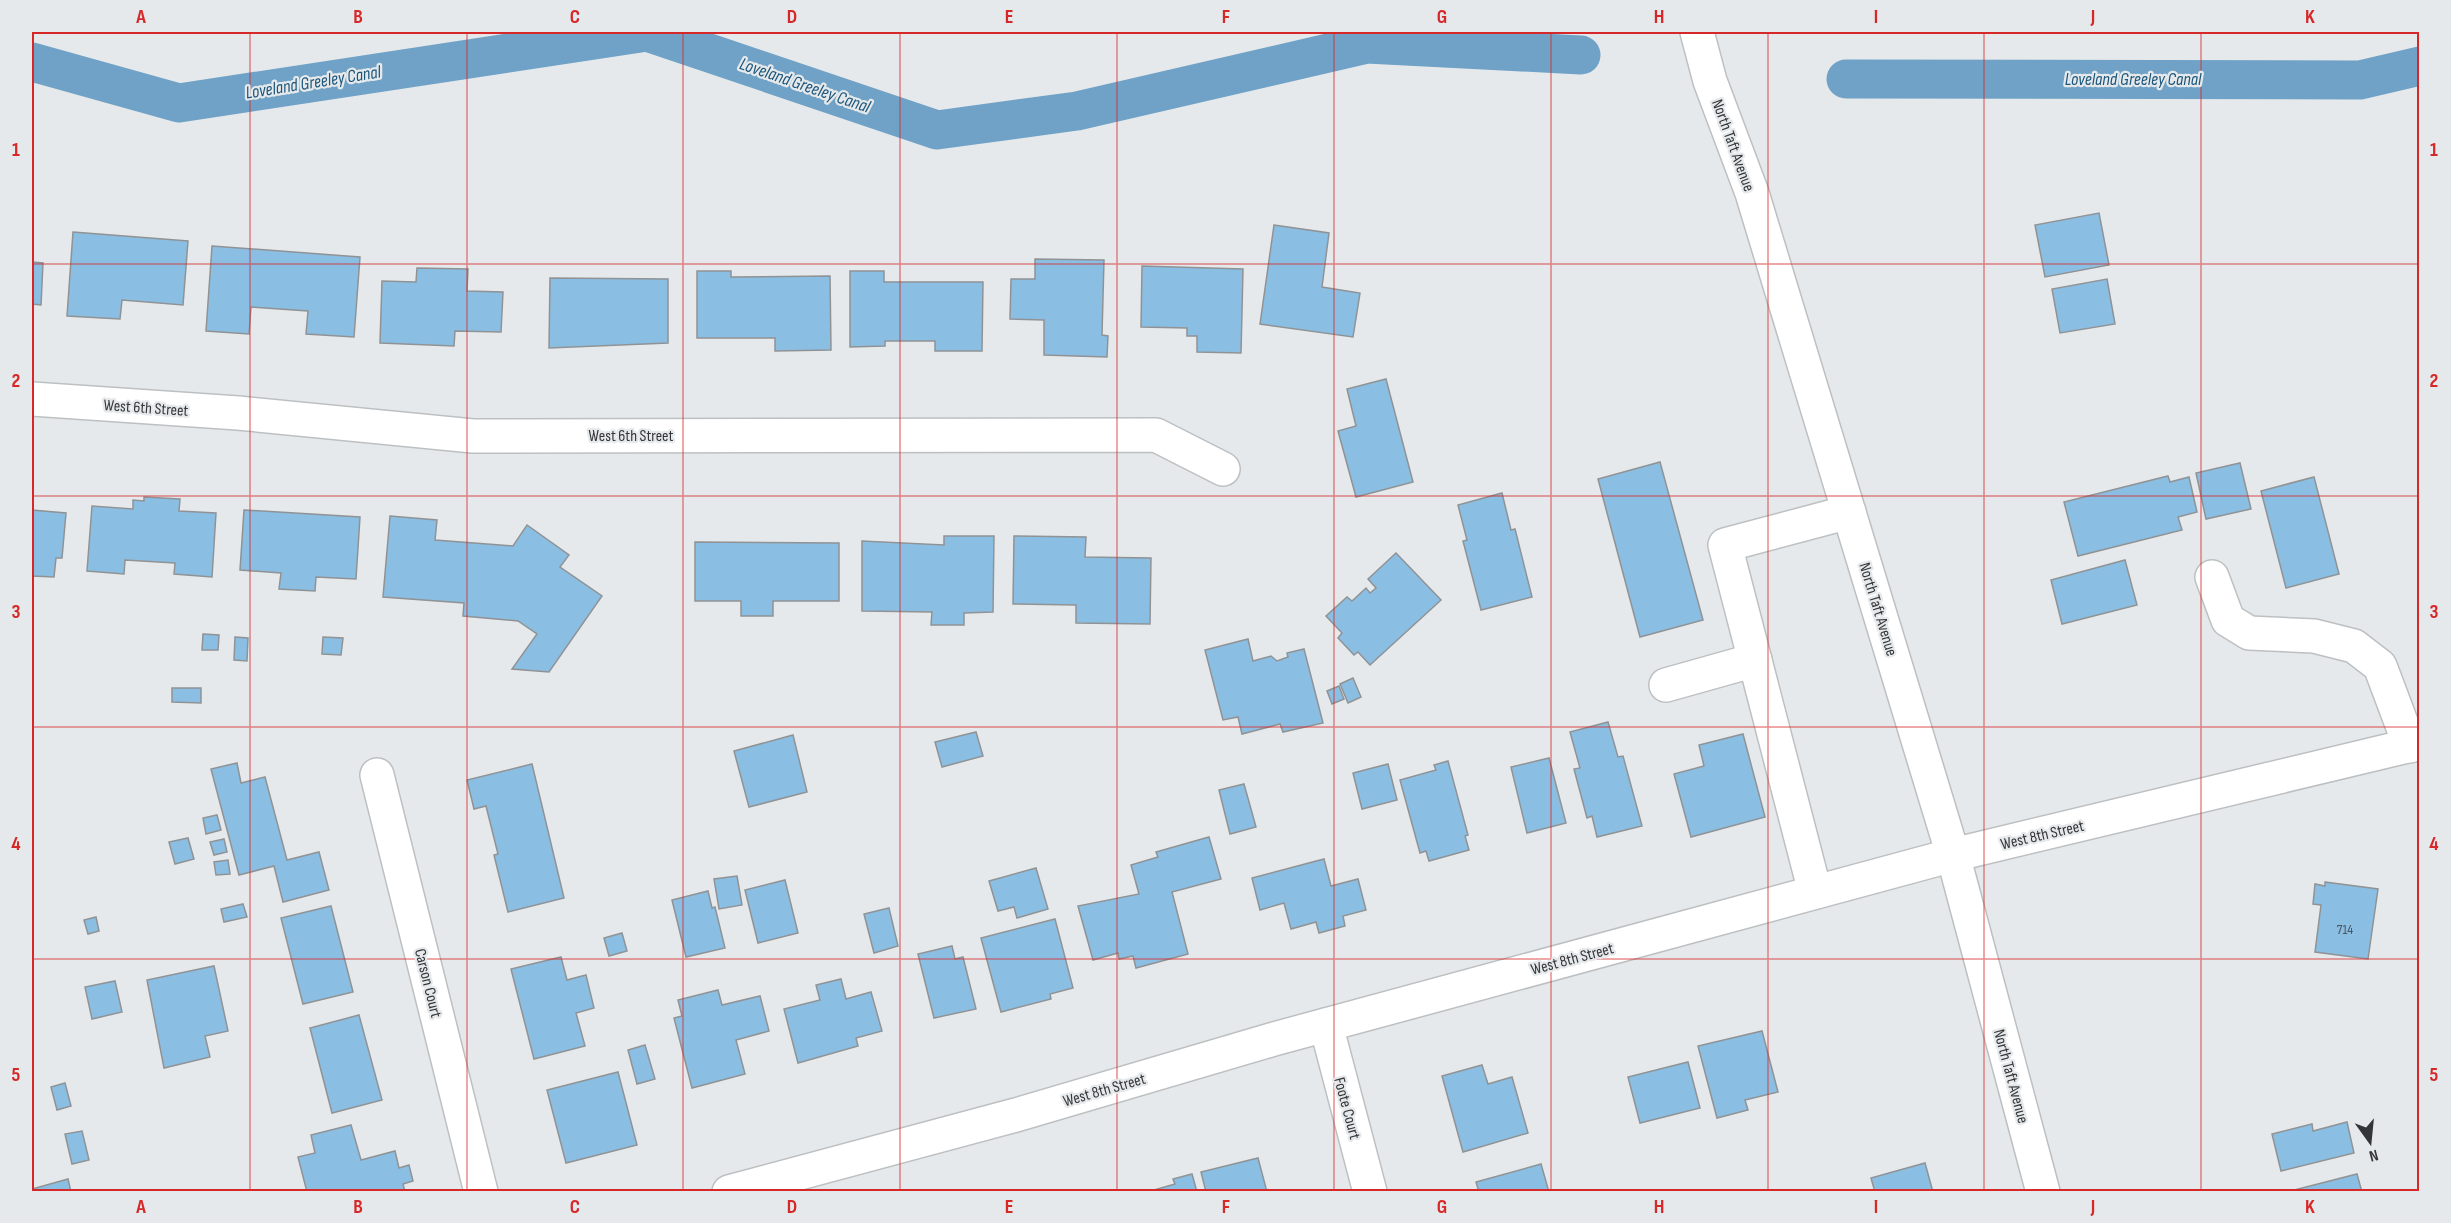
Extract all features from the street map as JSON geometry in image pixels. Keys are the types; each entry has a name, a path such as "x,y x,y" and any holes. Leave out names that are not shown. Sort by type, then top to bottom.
{"street":[{"name":"North Taft Avenue","path":"1696,32 1710,81 1752,193 1953,855 2043,1191"},
{"name":"West 6th Street","path":"32,399 238,413 473,436 1156,435 1223,469"},
{"path":"1815,892 1725,545 1849,512"},
{"path":"2212,577 2228,620 2248,633 2314,636 2354,646 2380,666 2414,745"},
{"path":"1666,685 1755,660"},
{"name":"West 8th Street","path":"732,1191 1016,1115 1326,1025 1953,855 2414,745"},
{"name":"Carson Court","path":"377,775 481,1191"},
{"name":"Foote Court","path":"1326,1025 1370,1191"}],"building":[{"path":"2099,213 2109,265 2045,277 2035,225"},
{"path":"1274,225 1329,233 1322,287 1360,293 1353,337 1260,324"},
{"path":"73,232 188,241 183,305 122,300 120,319 67,316"},
{"path":"212,246 360,257 354,337 306,334 308,311 251,307 249,334 206,331"},
{"path":"1035,259 1104,260 1102,335 1108,336 1107,357 1044,355 1044,320 1010,319 1011,279 1035,279"},
{"path":"32,262 43,263 41,305 32,304"},
{"path":"1142,266 1243,269 1241,353 1197,352 1197,336 1187,336 1187,328 1141,327"},
{"path":"417,268 468,269 467,291 503,292 501,332 455,331 454,346 380,343 382,281 416,282"},
{"path":"697,271 731,271 731,277 830,276 831,350 775,351 775,338 697,338"},
{"path":"850,271 884,271 884,282 983,282 982,351 935,351 935,341 885,341 885,346 850,347"},
{"path":"550,278 668,279 668,343 549,348"},
{"path":"2107,279 2115,324 2060,333 2052,289"},
{"path":"1386,379 1413,482 1356,497 1338,431 1356,426 1347,389"},
{"path":"1660,462 1703,620 1640,637 1598,479"},
{"path":"2240,463 2251,509 2206,519 2196,473"},
{"path":"2168,476 2170,482 2189,477 2197,512 2178,517 2182,530 2078,556 2064,502"},
{"path":"2314,477 2339,574 2286,588 2261,491"},
{"path":"1502,493 1511,530 1515,529 1532,597 1481,610 1463,541 1467,540 1458,505"},
{"path":"144,497 180,499 179,511 216,513 212,577 174,574 175,563 125,560 124,574 87,571 92,506 133,509 133,500 144,501"},
{"path":"32,510 66,513 62,558 56,558 54,577 32,576"},
{"path":"244,510 360,517 356,579 316,577 315,591 279,589 281,573 240,570"},
{"path":"390,516 437,520 435,540 513,546 527,525 569,555 560,567 602,596 549,672 512,669 537,634 518,621 463,616 464,603 383,597"},
{"path":"944,536 994,536 993,612 964,613 964,625 931,625 932,612 862,611 862,541 944,545"},
{"path":"1014,536 1086,537 1085,557 1151,558 1150,624 1076,623 1076,605 1013,604"},
{"path":"695,542 839,543 839,601 773,601 773,616 741,616 741,601 695,601"},
{"path":"1396,553 1441,600 1370,665 1358,652 1354,655 1338,638 1342,633 1326,616 1347,597 1352,601 1366,588 1370,593 1376,588 1368,579"},
{"path":"2125,560 2137,605 2062,624 2051,580"},
{"path":"203,634 219,635 218,650 202,650"},
{"path":"235,637 248,638 247,661 234,660"},
{"path":"323,637 343,638 341,655 322,654"},
{"path":"1248,639 1253,661 1271,656 1277,661 1288,657 1287,653 1304,649 1323,723 1283,732 1280,724 1242,734 1238,717 1223,720 1205,650"},
{"path":"1353,678 1361,697 1348,703 1340,684"},
{"path":"1339,686 1344,699 1332,704 1327,691"},
{"path":"172,688 201,688 201,703 172,702"},
{"path":"1608,722 1618,757 1623,756 1642,826 1597,837 1592,816 1587,818 1574,769 1580,768 1570,732"},
{"path":"976,732 983,756 942,767 935,742"},
{"path":"1743,734 1765,817 1691,837 1674,774 1704,766 1699,745"},
{"path":"793,735 807,792 749,807 734,751"},
{"path":"1549,758 1566,823 1527,833 1511,767"},
{"path":"1448,761 1468,835 1465,836 1469,850 1429,861 1426,851 1420,853 1400,780 1436,770 1434,765"},
{"path":"237,763 241,783 265,777 287,860 319,852 329,890 283,902 274,866 239,875 211,769"},
{"path":"532,764 564,898 508,912 494,855 498,854 486,806 474,809 467,780"},
{"path":"1388,764 1397,800 1362,809 1353,773"},
{"path":"1244,784 1256,827 1230,834 1219,790"},
{"path":"217,815 221,830 206,834 203,818"},
{"path":"1209,837 1221,879 1172,892 1188,954 1136,968 1133,956 1119,959 1118,953 1093,960 1078,906 1139,894 1131,865 1158,857 1156,852"},
{"path":"188,838 194,859 175,864 169,842"},
{"path":"224,839 227,852 214,855 210,842"},
{"path":"1324,859 1331,886 1358,879 1366,910 1343,916 1345,926 1319,933 1316,922 1291,929 1284,903 1260,910 1252,878"},
{"path":"228,860 230,874 216,875 214,862"},
{"path":"1036,868 1048,909 1017,918 1014,907 998,911 989,881"},
{"path":"737,876 742,905 719,909 714,879"},
{"path":"785,880 798,933 758,943 745,890"},
{"path":"2325,882 2378,889 2368,959 2315,952 2321,905 2313,904 2315,884 2325,886"},
{"path":"708,891 712,908 715,907 725,948 686,957 672,900"},
{"path":"243,904 247,917 224,922 221,909"},
{"path":"331,906 353,992 303,1004 281,918"},
{"path":"889,908 898,946 874,953 864,914"},
{"path":"96,917 99,931 88,934 84,920"},
{"path":"1055,919 1073,988 1050,994 1051,999 1001,1012 981,938"},
{"path":"622,933 627,951 609,956 604,938"},
{"path":"952,946 955,959 963,957 976,1009 934,1018 918,954"},
{"path":"561,957 567,980 586,975 594,1008 576,1013 585,1046 534,1059 511,969"},
{"path":"214,966 228,1031 205,1036 210,1057 164,1068 147,980"},
{"path":"841,979 846,999 871,992 882,1031 856,1038 858,1046 798,1063 784,1009 820,1000 816,985"},
{"path":"115,981 122,1012 92,1019 85,987"},
{"path":"718,990 722,1005 760,996 769,1031 736,1040 745,1074 692,1088 674,1018 682,1016 678,1000"},
{"path":"359,1015 382,1100 332,1113 310,1028"},
{"path":"1762,1031 1778,1092 1745,1100 1748,1110 1717,1118 1698,1046"},
{"path":"645,1045 655,1079 637,1084 628,1050"},
{"path":"1688,1062 1700,1108 1640,1123 1628,1077"},
{"path":"1482,1065 1488,1084 1512,1077 1528,1133 1463,1152 1442,1076"},
{"path":"618,1072 637,1145 566,1163 547,1090"},
{"path":"65,1083 71,1106 57,1110 51,1087"},
{"path":"2347,1122 2354,1153 2281,1171 2272,1134 2312,1124 2313,1131"},
{"path":"351,1125 361,1160 395,1151 399,1168 409,1165 413,1181 403,1184 405,1192 307,1192 298,1157 315,1153 311,1135"},
{"path":"82,1131 89,1160 72,1164 65,1134"},
{"path":"1258,1158 1267,1192 1206,1192 1201,1172"},
{"path":"1925,1163 1933,1192 1875,1192 1871,1178"},
{"path":"1541,1164 1549,1192 1479,1192 1476,1182"},
{"path":"1192,1174 1197,1192 1147,1192 1175,1184 1173,1179"},
{"path":"2357,1174 2362,1192 2294,1192 2294,1190"},
{"path":"68,1179 71,1192 32,1192 32,1189"}],"waterway":[{"name":"Loveland Greeley Canal","path":"32,62 179,103 647,32 937,130 1077,111 1367,44 1581,55"},
{"name":"Loveland Greeley Canal","path":"1846,79 2360,80 2420,66"}]}
